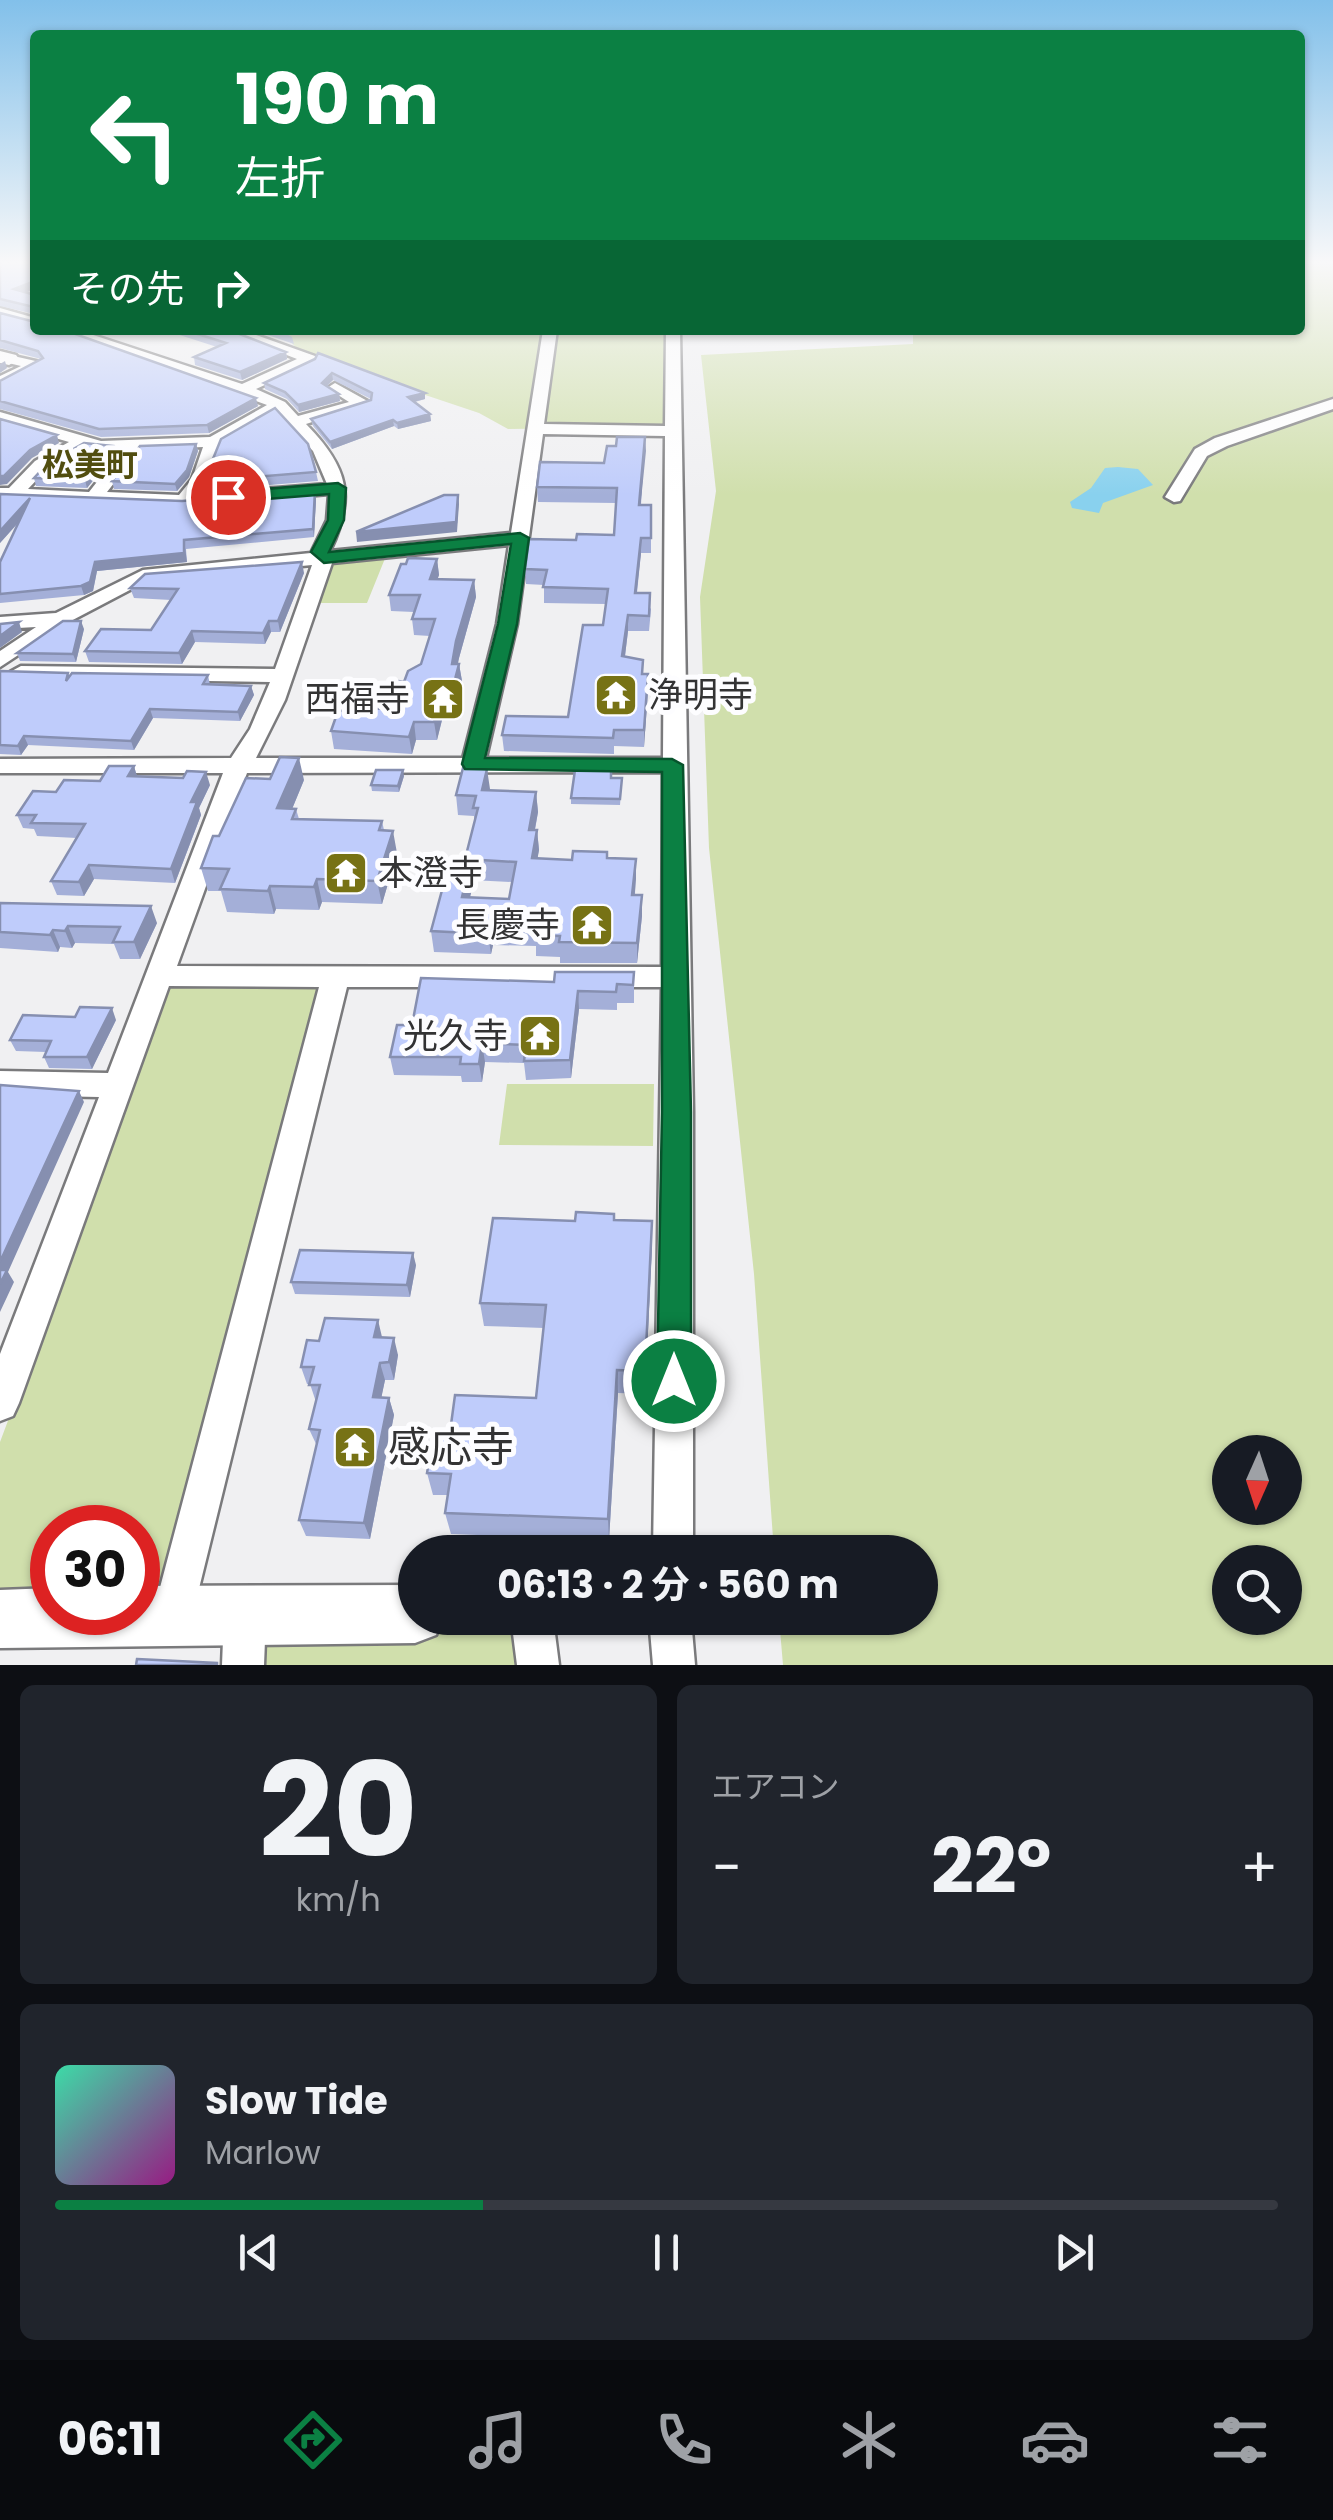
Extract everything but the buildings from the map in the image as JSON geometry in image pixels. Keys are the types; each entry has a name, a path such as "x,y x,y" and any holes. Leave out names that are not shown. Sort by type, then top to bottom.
{"street":[{"path":"93,339 279,405 322,448 338,488 336,520 320,552 324,558"},
{"path":"243,389 310,359 253,339"},
{"path":"473,764 507,624 549,339"},
{"path":"673,339 673,1535"},
{"path":"0,382 35,365 4,358"},
{"path":"296,422 363,403 334,388"},
{"path":"1174,497 1201,453 1221,442 1333,404"},
{"path":"0,417 100,446 213,442 279,405"},
{"path":"0,434 20,424"},
{"path":"537,430 674,431"},
{"path":"7,493 41,465 83,442"},
{"path":"184,501 200,480 213,442"},
{"path":"94,497 136,444"},
{"path":"7,493 184,501 338,488"},
{"path":"0,661 60,619 143,576 520,538"},
{"path":"0,1403 157,976 171,910 237,767 248,756 324,558"},
{"path":"0,623 60,619"},
{"path":"0,671 281,676"},
{"path":"0,766 672,765"},
{"path":"157,976 674,977"},
{"path":"174,1614 336,976"},
{"path":"0,1084 118,1085"},
{"path":"0,1620 174,1614 244,1640 398,1617"},
{"path":"534,1635 538,1665"},
{"path":"671,1635 674,1665"}],"green space":[{"path":"287,339 669,339 674,427 508,429 479,413 303,354"},
{"path":"913,339 1333,339 1333,1665 783,1665 780,1635 938,1635 938,1535 773,1535 754,1274 709,848 700,597 716,491 701,355 913,344"},
{"path":"386,556 367,603 315,603 332,562"},
{"path":"321,983 164,1596 160,1596 160,1505 30,1505 30,1602 0,1603 0,1442 172,984"},
{"path":"507,1084 654,1084 653,1146 499,1145"},
{"path":"245,1615 398,1617 398,1635 534,1635 538,1665 243,1665"}],"water":[{"path":"1105,468 1138,469 1153,485 1103,503 1099,513 1072,508 1070,502 1091,488"}],"place":[{"name":"浄明寺","path":"616,695"},
{"name":"西福寺","path":"443,699"},
{"name":"本澄寺","path":"346,873"},
{"name":"長慶寺","path":"592,925"},
{"name":"光久寺","path":"540,1036"},
{"name":"感応寺","path":"355,1447"}],"district":[{"name":"松美町","path":"90,465"}],"route":[{"path":"228,497 338,488 336,520 320,552 324,558 520,538 507,624 473,764 672,765 674,1381"}]}
